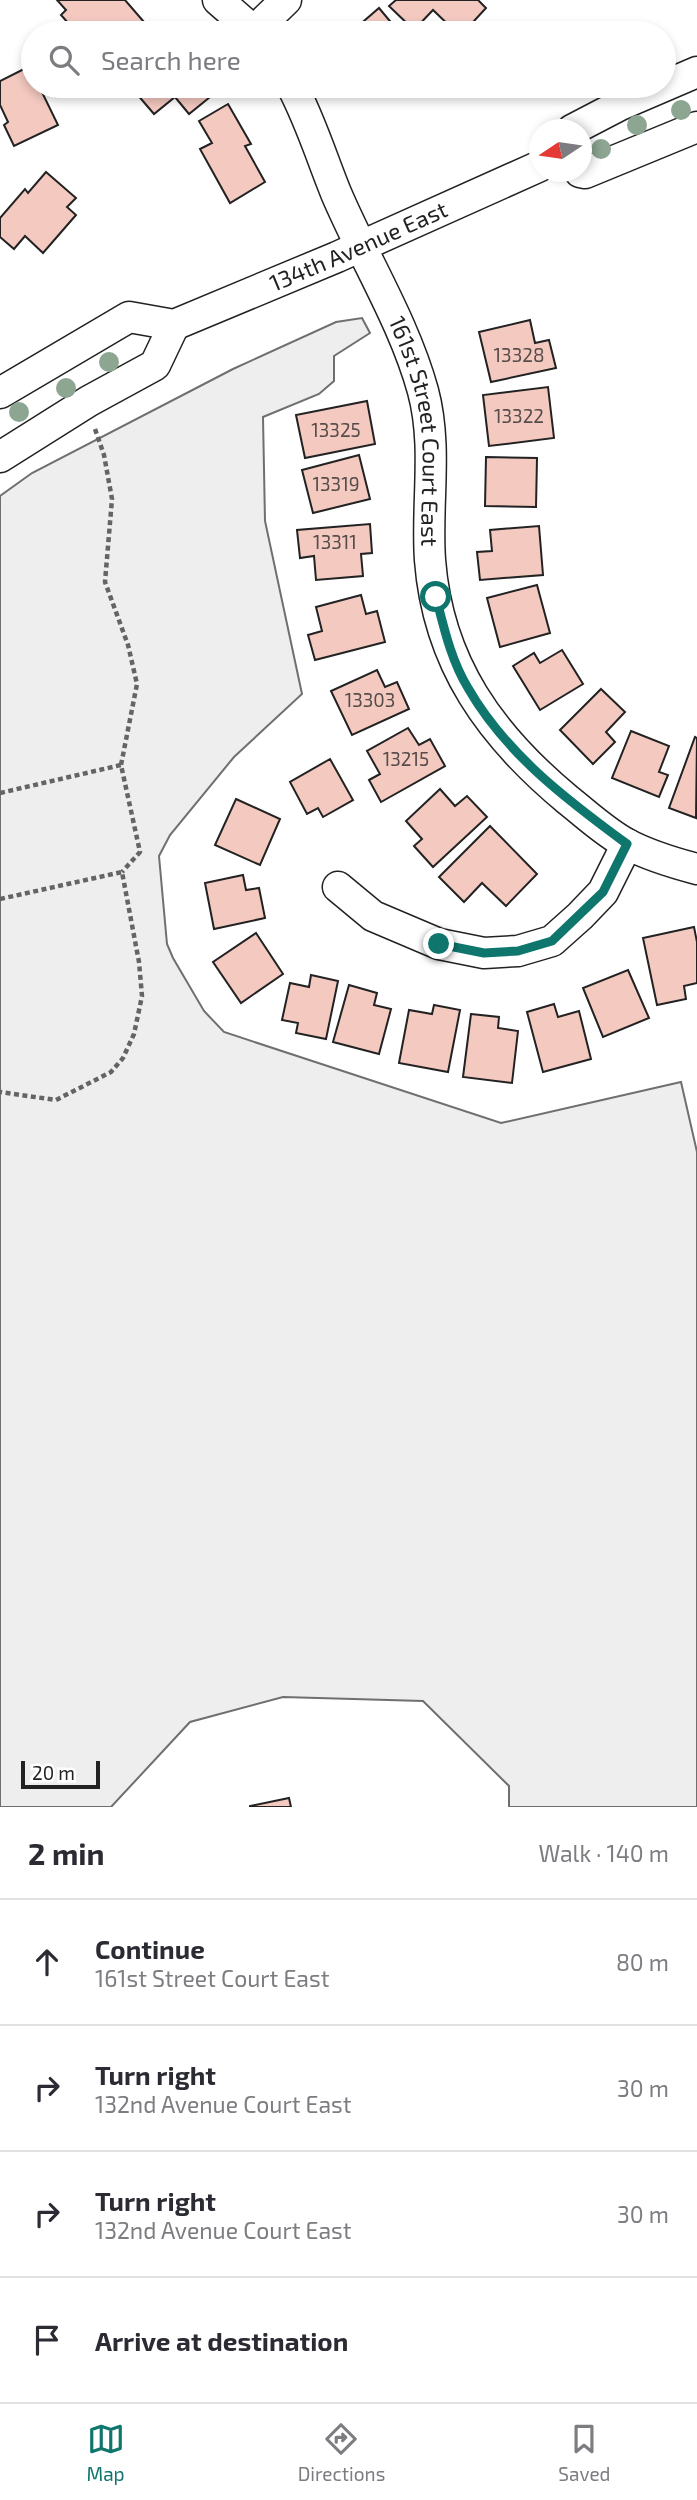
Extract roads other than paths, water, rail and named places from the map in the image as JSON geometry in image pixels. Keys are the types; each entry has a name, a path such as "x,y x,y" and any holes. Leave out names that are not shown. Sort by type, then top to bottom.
{"street":[{"path":"218,0 242,21"},
{"path":"266,21 286,0"},
{"path":"676,81 697,72"},
{"name":"161st Street Court East","path":"299,98 309,117 336,193 408,348 424,393 431,443 430,559 436,597 453,656 467,687 495,728 533,771 627,844 697,869"},
{"path":"592,120 636,98"},
{"path":"592,170 697,127"},
{"name":"134th Avenue East","path":"174,325 529,171"},
{"path":"0,393 129,317 174,325 155,365 89,401 0,457"},
{"path":"338,887 373,916 439,944 484,953 518,951 552,941 580,916 603,892 627,844"}]}
